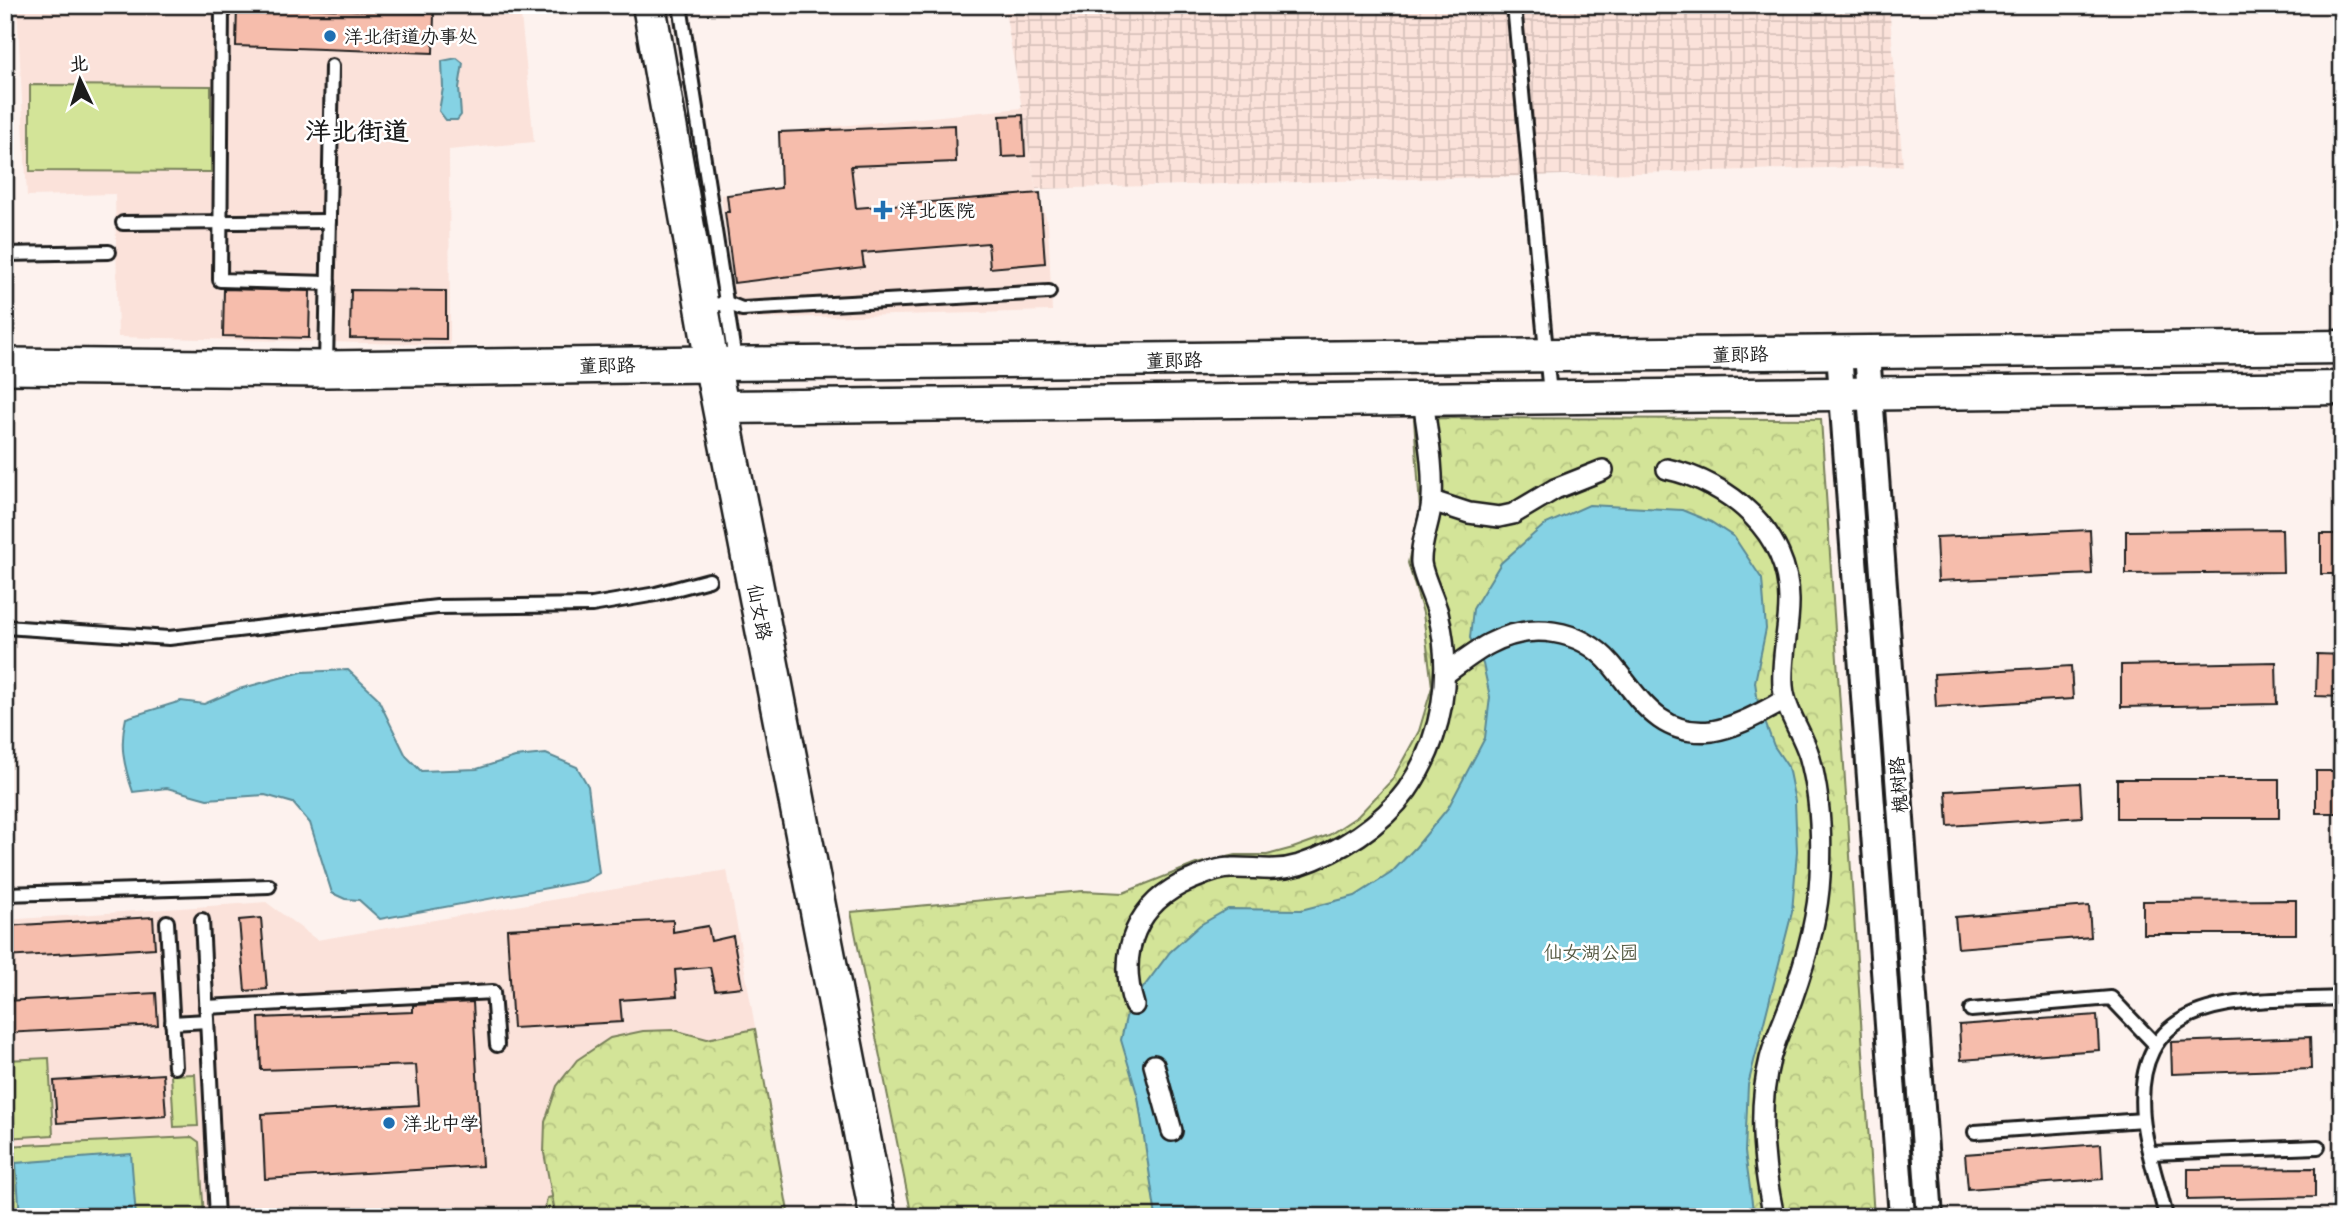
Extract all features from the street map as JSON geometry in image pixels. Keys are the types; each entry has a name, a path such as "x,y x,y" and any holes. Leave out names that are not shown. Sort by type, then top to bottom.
{"main road":[{"name":"董郎路","path":"5,366 326,369 722,356"},
{"name":"仙女路","path":"722,356 720,407 878,1217"}],"street":[{"name":"仙女路","path":"649,5 714,305 722,356"},
{"name":"董郎路","path":"722,356 1545,356 2342,347"},
{"name":"槐树路","path":"1853,353 1930,1217"},
{"path":"720,407 2342,388"},
{"name":"槐树路","path":"1856,394 1902,1217"},
{"path":"1133,1001 1127,978 1129,944 1139,919 1151,904 1171,888 1222,869 1250,871 1297,865 1345,845 1385,814 1407,790 1426,753 1440,718 1445,674 1439,616 1421,563 1432,501 1423,399"},
{"path":"1667,469 1704,480 1732,497 1754,516 1772,539 1784,569 1790,599 1782,671 1785,700 1809,756 1819,820 1820,878 1814,928 1770,1057 1764,1088 1764,1149 1774,1217"},
{"path":"1432,501 1469,513 1499,517 1513,514 1555,489 1603,470"},
{"path":"1445,674 1507,636 1545,630 1565,633 1599,651 1642,705 1673,725 1710,731 1735,725 1785,700"},
{"path":"1154,1065 1171,1131"}],"lane":[{"path":"222,5 220,280 328,283"},
{"path":"680,5 714,305 742,309 1049,292"},
{"path":"1514,5 1550,398"},
{"path":"326,369 332,66"},
{"path":"123,223 329,221"},
{"path":"5,254 109,252"},
{"path":"5,627 169,638 437,607 592,605 656,594 709,580"},
{"path":"5,894 269,886"},
{"path":"202,920 217,1217"},
{"path":"167,922 175,1067"},
{"path":"206,1007 493,992 497,1045"},
{"path":"1971,1010 2111,998 2154,1043"},
{"path":"2166,1217 2143,1120 2142,1082 2154,1043 2172,1027 2203,1009 2231,1003 2342,998"},
{"path":"173,1023 207,1021"},
{"path":"1975,1132 2143,1120"},
{"path":"2150,1153 2318,1147"}],"shaded area":[{"path":"17,5 520,6 534,142 449,150 450,345 118,337 115,194 27,196"},
{"path":"1004,5 1889,5 1903,166 1036,189"},
{"name":"洋北医院","path":"1022,108 1036,189 1048,224 1052,311 737,319 721,195 781,188 779,132"},
{"name":"洋北中学","path":"727,870 789,1217 5,1217 5,920 266,902 317,940"}],"green space":[{"path":"30,85 211,86 211,172 30,171"},
{"name":"仙女湖公园","path":"1414,418 1821,419 1874,1217 912,1217 851,912 1083,891 1123,893 1196,864 1236,855 1267,855 1293,848 1329,835 1358,816 1392,780 1419,731 1432,687 1423,613 1408,563 1420,508"},
{"path":"755,1029 789,1217 556,1217 544,1153 545,1122 557,1086 577,1060 610,1038 643,1031 674,1030 707,1039"},
{"path":"49,1058 53,1135 5,1138 5,1060"},
{"path":"195,1074 198,1126 174,1127 171,1075"},
{"path":"192,1137 199,1142 204,1217 5,1217 5,1146"},
{"path":"552,1197 556,1217 526,1217 538,1209 544,1212 547,1198"}],"water":[{"path":"457,58 463,63 459,88 461,115 457,120 446,120 439,111 443,88 442,61"},
{"path":"1589,505 1682,510 1711,522 1734,537 1762,579 1766,629 1755,682 1758,703 1774,746 1788,767 1795,801 1797,851 1792,912 1748,1085 1745,1152 1754,1217 1156,1217 1138,1097 1121,1040 1128,1008 1170,952 1200,925 1228,909 1301,910 1355,896 1391,873 1416,847 1448,808 1485,738 1490,697 1483,664 1470,638 1473,609 1501,563 1544,525"},
{"path":"348,670 377,697 406,756 421,771 477,769 515,757 546,754 577,767 588,786 599,873 585,881 380,919 359,900 345,899 332,893 310,823 293,803 265,795 207,799 167,788 133,792 124,755 126,718 181,701 204,704 239,689 302,672"},
{"path":"131,1154 136,1217 20,1217 16,1163"}],"building":[{"path":"237,6 434,13 433,53 236,46"},
{"path":"1023,115 1025,156 1002,157 1000,116"},
{"path":"955,125 956,162 851,166 856,208 1040,193 1045,263 990,268 988,243 862,253 864,267 734,283 725,212 729,212 727,195 781,188 779,132"},
{"path":"224,289 310,291 309,338 223,336"},
{"path":"351,290 446,291 446,339 350,338"},
{"path":"2282,529 2283,572 2126,574 2126,531"},
{"path":"2090,530 2092,574 1938,581 1936,537"},
{"path":"2321,534 2342,534 2342,574 2321,574"},
{"path":"2317,654 2342,655 2342,697 2316,696"},
{"path":"2276,662 2277,704 2121,707 2121,665"},
{"path":"2071,666 2073,699 1936,707 1934,674"},
{"path":"2316,771 2342,771 2342,813 2316,813"},
{"path":"2117,779 2279,779 2279,818 2117,818"},
{"path":"2080,783 2082,817 1948,826 1946,791"},
{"path":"2296,900 2296,934 2143,934 2143,901"},
{"path":"2089,906 2091,937 1958,948 1955,917"},
{"path":"153,917 155,948 5,957 5,926"},
{"path":"261,918 267,989 245,991 239,920"},
{"path":"673,920 673,932 708,926 711,941 733,936 742,987 715,990 710,967 675,970 677,996 620,1000 622,1022 513,1028 507,929"},
{"path":"156,993 158,1025 5,1033 5,1001"},
{"path":"473,1002 482,1166 265,1179 262,1114 419,1105 416,1065 261,1070 259,1018 413,1012 413,1005"},
{"path":"2097,1015 2099,1050 1961,1060 1959,1025"},
{"path":"2310,1037 2311,1069 2172,1074 2171,1042"},
{"path":"163,1074 166,1116 57,1123 54,1081"},
{"path":"2101,1144 2103,1179 1968,1189 1965,1154"},
{"path":"2315,1168 2315,1197 2188,1200 2188,1169"}],"place":[{"name":"洋北街道办事处","path":"330,36"},
{"name":"洋北医院","path":"883,210"},
{"name":"洋北中学","path":"389,1123"}],"district":[{"name":"洋北街道","path":"357,131"}]}
